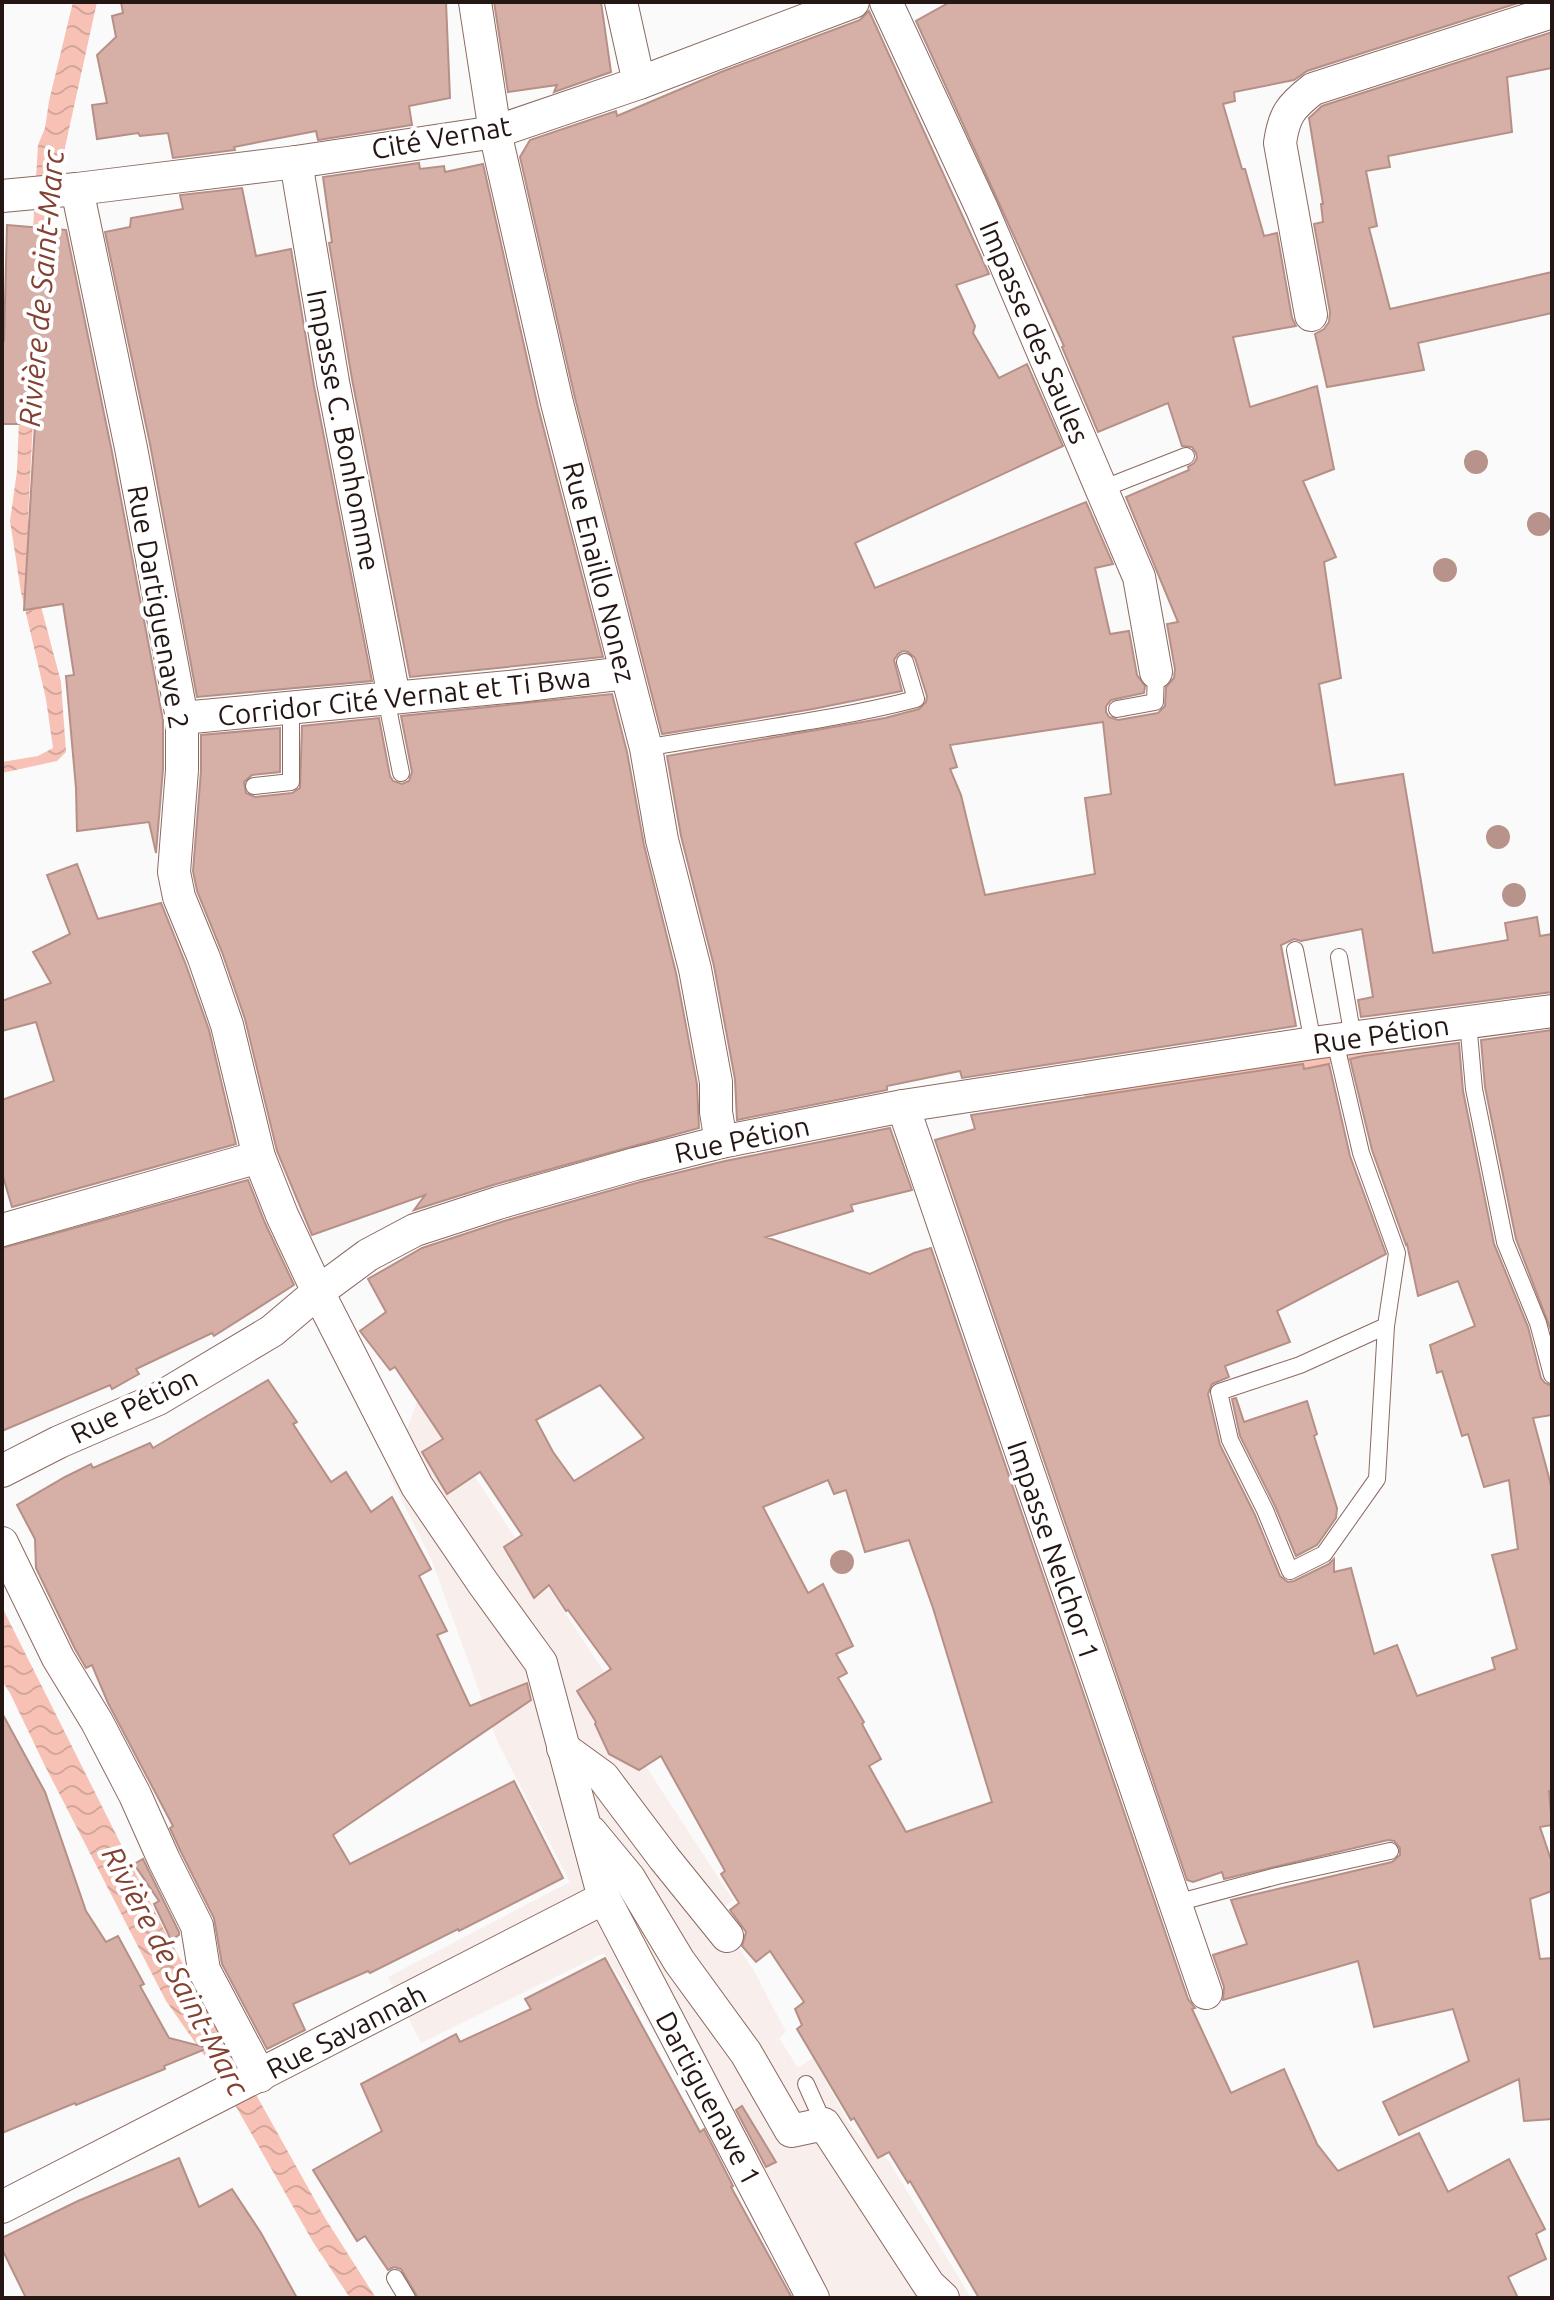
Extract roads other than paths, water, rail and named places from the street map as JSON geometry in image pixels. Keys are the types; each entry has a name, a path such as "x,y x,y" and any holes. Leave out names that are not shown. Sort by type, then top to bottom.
{"street":[{"name":"Rue Enaillo Nonez","path":"475,2 495,132 557,403 646,748 662,840 698,983 716,1082 716,1112 721,1142"},
{"path":"621,2 639,83"},
{"name":"Cité Vernat","path":"42,193 296,162 495,132 639,83 853,2"},
{"name":"Impasse des Saules","path":"886,2 982,209 1139,577 1156,672"},
{"path":"1311,315 1280,143 1283,120 1295,103 1313,89 1552,12"},
{"name":"Impasse C. Bonhomme","path":"296,162 390,698"},
{"name":"Rue Dartiguenave 2","path":"42,193 131,448 182,718 182,770 174,872 179,897 227,1025 259,1157 318,1292 417,1486 541,1663 563,1748"},
{"name":"Corridor Cité Vernat et Ti Bwa","path":"182,718 626,673"},
{"name":"Rue Pétion","path":"2,1471 59,1442 158,1399 272,1331 368,1255 415,1230 498,1203 721,1142 903,1106 1335,1047 1468,1022 1552,1011"},
{"name":"Impasse Nelchor 1","path":"903,1106 1206,1993"},
{"path":"2,1230 259,1157"},
{"path":"2,1543 58,1658 97,1722 135,1795 197,1926 204,1970 256,2078"},
{"path":"563,1748 603,1777 727,1936"},
{"name":"Dartiguenave 1","path":"563,1748 604,1898 813,2298"},
{"path":"582,1820 629,1878 679,1961 746,2053 791,2131 824,2124 929,2285 943,2298"},
{"name":"Rue Savannah","path":"2,2207 604,1898"}],"lane":[{"path":"1102,489 1186,456"},
{"path":"646,748 868,712 916,699 905,662"},
{"path":"1117,709 1155,702 1156,672"},
{"path":"390,698 401,773"},
{"path":"254,786 291,782 291,707"},
{"path":"1295,950 1335,1047 1361,1153 1397,1253 1386,1326 1377,1479 1324,1554 1290,1571 1265,1510 1230,1440 1219,1392 1300,1365 1386,1326"},
{"path":"1335,1047 1339,957"},
{"path":"1468,1022 1474,1089 1505,1242 1538,1323 1552,1375"},
{"path":"1176,1903 1390,1851"},
{"path":"806,2084 824,2124"},
{"path":"395,2278 407,2298"}],"water":[{"name":"Rivière de Saint-Marc","path":"73,2 97,2 62,161 56,170 55,212 35,383 28,518 38,595 61,682 66,752 57,761 2,773 2,762 38,756 53,748 46,699 21,592 10,521 17,471 21,368 38,145 45,128"},
{"name":"Rivière de Saint-Marc","path":"2,1607 164,1930 325,2218 376,2298 350,2298 313,2242 218,2075 166,2001 2,1681"}],"waterway":[{"path":"1090,1094 1214,1078 1379,1049"}]}
